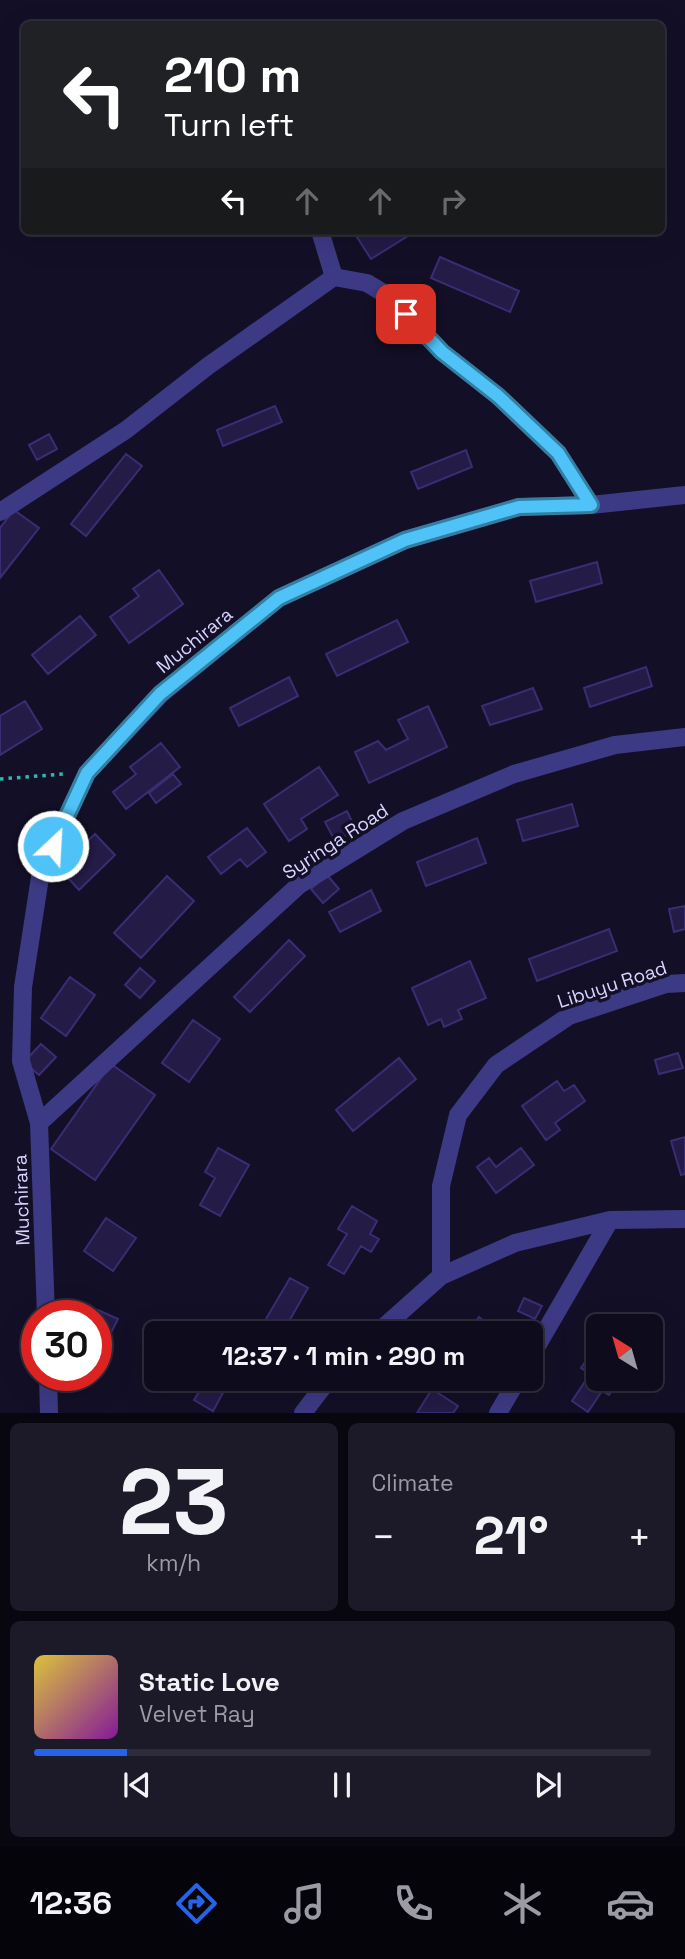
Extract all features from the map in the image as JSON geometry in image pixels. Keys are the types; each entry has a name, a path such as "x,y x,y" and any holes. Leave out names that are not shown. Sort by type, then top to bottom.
{"street":[{"path":"321,235 334,277"},
{"path":"0,512 127,430 208,366 334,277 366,283 390,297 442,352 498,396 558,453 591,505"},
{"name":"Muchirara","path":"45,1300 39,1123 21,1061 23,987 41,871 87,773 160,694 279,598 417,536 519,507 591,505 685,495"},
{"name":"Syringa Road","path":"39,1123 299,885 403,821 514,774 615,745 685,737"},
{"name":"Libuyu Road","path":"441,1276 441,1186 458,1115 496,1065 569,1016 666,984 685,983"},
{"path":"391,1321 441,1276 515,1243 610,1220 685,1219"},
{"path":"543,1336 610,1220"},
{"path":"48,1391 49,1413"},
{"path":"303,1413 320,1391"},
{"path":"498,1413 511,1391"}],"path":[{"path":"0,779 87,773"}],"building":[{"path":"356,235 410,235 371,259"},
{"path":"440,257 519,291 510,312 431,278"},
{"path":"275,406 282,422 223,446 217,430"},
{"path":"49,434 57,449 37,460 29,445"},
{"path":"466,450 472,467 418,489 411,472"},
{"path":"126,454 142,466 86,536 71,524"},
{"path":"14,510 39,528 0,578 0,528"},
{"path":"597,562 602,583 536,602 530,581"},
{"path":"159,570 183,604 129,643 110,617 139,596 133,589"},
{"path":"80,616 96,635 48,674 32,655"},
{"path":"397,620 408,642 337,676 326,654"},
{"path":"646,667 652,686 590,707 584,688"},
{"path":"289,677 298,696 239,726 230,708"},
{"path":"533,688 542,709 490,725 482,706"},
{"path":"25,701 42,729 0,755 0,716"},
{"path":"428,706 447,747 369,783 355,752 378,741 386,750 408,739 398,720"},
{"path":"161,743 180,767 126,809 113,792 136,774 130,767"},
{"path":"319,767 338,795 301,819 307,829 289,841 264,804"},
{"path":"173,774 181,784 156,803 149,793"},
{"path":"572,804 578,826 523,841 517,820"},
{"path":"347,811 356,830 335,841 325,822"},
{"path":"247,828 266,852 247,867 240,859 221,874 208,857"},
{"path":"95,834 115,855 79,890 59,868"},
{"path":"477,838 486,863 426,886 417,862"},
{"path":"327,875 339,889 323,903 311,889"},
{"path":"167,876 194,901 141,958 114,933"},
{"path":"371,890 381,911 340,932 329,912"},
{"path":"685,906 685,929 674,932 669,909"},
{"path":"609,929 617,951 537,981 529,959"},
{"path":"289,940 305,956 250,1012 234,997"},
{"path":"470,961 486,998 458,1010 462,1019 444,1027 441,1019 428,1025 412,988"},
{"path":"140,968 155,981 140,998 125,985"},
{"path":"70,977 95,995 66,1036 41,1018"},
{"path":"193,1020 220,1039 189,1082 162,1063"},
{"path":"41,1044 56,1057 39,1075 24,1062"},
{"path":"678,1053 683,1068 659,1074 655,1060"},
{"path":"399,1058 416,1079 353,1131 336,1110"},
{"path":"111,1064 155,1095 95,1180 51,1149"},
{"path":"557,1081 564,1091 574,1085 585,1101 555,1123 560,1130 546,1140 522,1106"},
{"path":"685,1137 685,1174 681,1175 671,1141"},
{"path":"218,1148 249,1165 220,1216 200,1205 215,1178 205,1172"},
{"path":"521,1148 534,1165 496,1193 477,1167 489,1158 496,1167"},
{"path":"352,1206 377,1221 370,1234 379,1239 371,1252 361,1246 344,1274 328,1265 347,1234 338,1229"},
{"path":"106,1218 136,1238 113,1271 84,1251"},
{"path":"290,1278 308,1288 289,1321 266,1319"},
{"path":"524,1298 542,1306 535,1319 518,1311"},
{"path":"112,1316 118,1319 112,1331"},
{"path":"586,1380 586,1391 602,1391 588,1412 572,1401"},
{"path":"200,1391 224,1391 213,1411 194,1400"},
{"path":"431,1391 458,1406 453,1413 417,1413"}],"route":[{"path":"53,846 87,773 160,694 279,598 405,540 519,507 591,505 558,453 498,396 442,352 406,314"}]}
